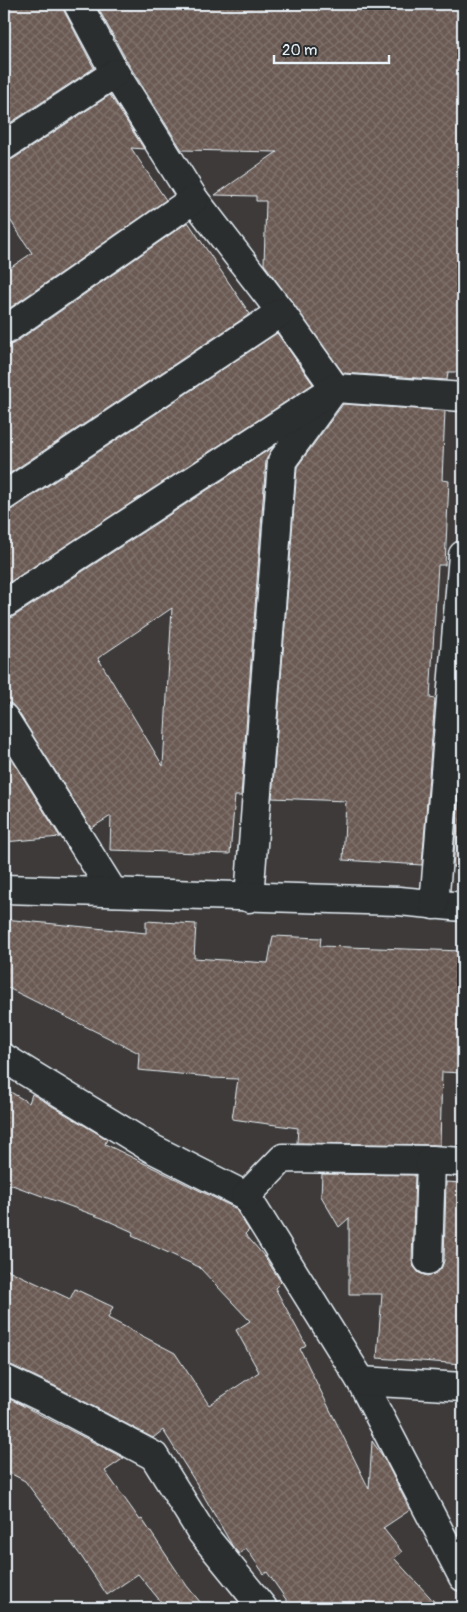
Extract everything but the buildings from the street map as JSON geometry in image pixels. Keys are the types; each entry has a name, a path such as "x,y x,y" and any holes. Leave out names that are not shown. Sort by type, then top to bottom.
{"street":[{"path":"78,4 115,72 194,199 281,312 335,388"},
{"path":"4,146 115,72"},
{"path":"4,331 194,199"},
{"path":"4,496 281,312"},
{"path":"249,898 282,461 335,388"},
{"path":"4,604 335,388 463,397"},
{"path":"434,905 463,555"},
{"path":"4,718 113,892"},
{"path":"4,889 249,898 399,901 463,907"},
{"path":"4,1058 151,1148 246,1196 361,1381 463,1577"},
{"path":"246,1196 283,1158 463,1162"},
{"path":"428,1260 430,1160"},
{"path":"4,1379 154,1456 202,1533 263,1608"},
{"path":"361,1381 463,1387"}]}
